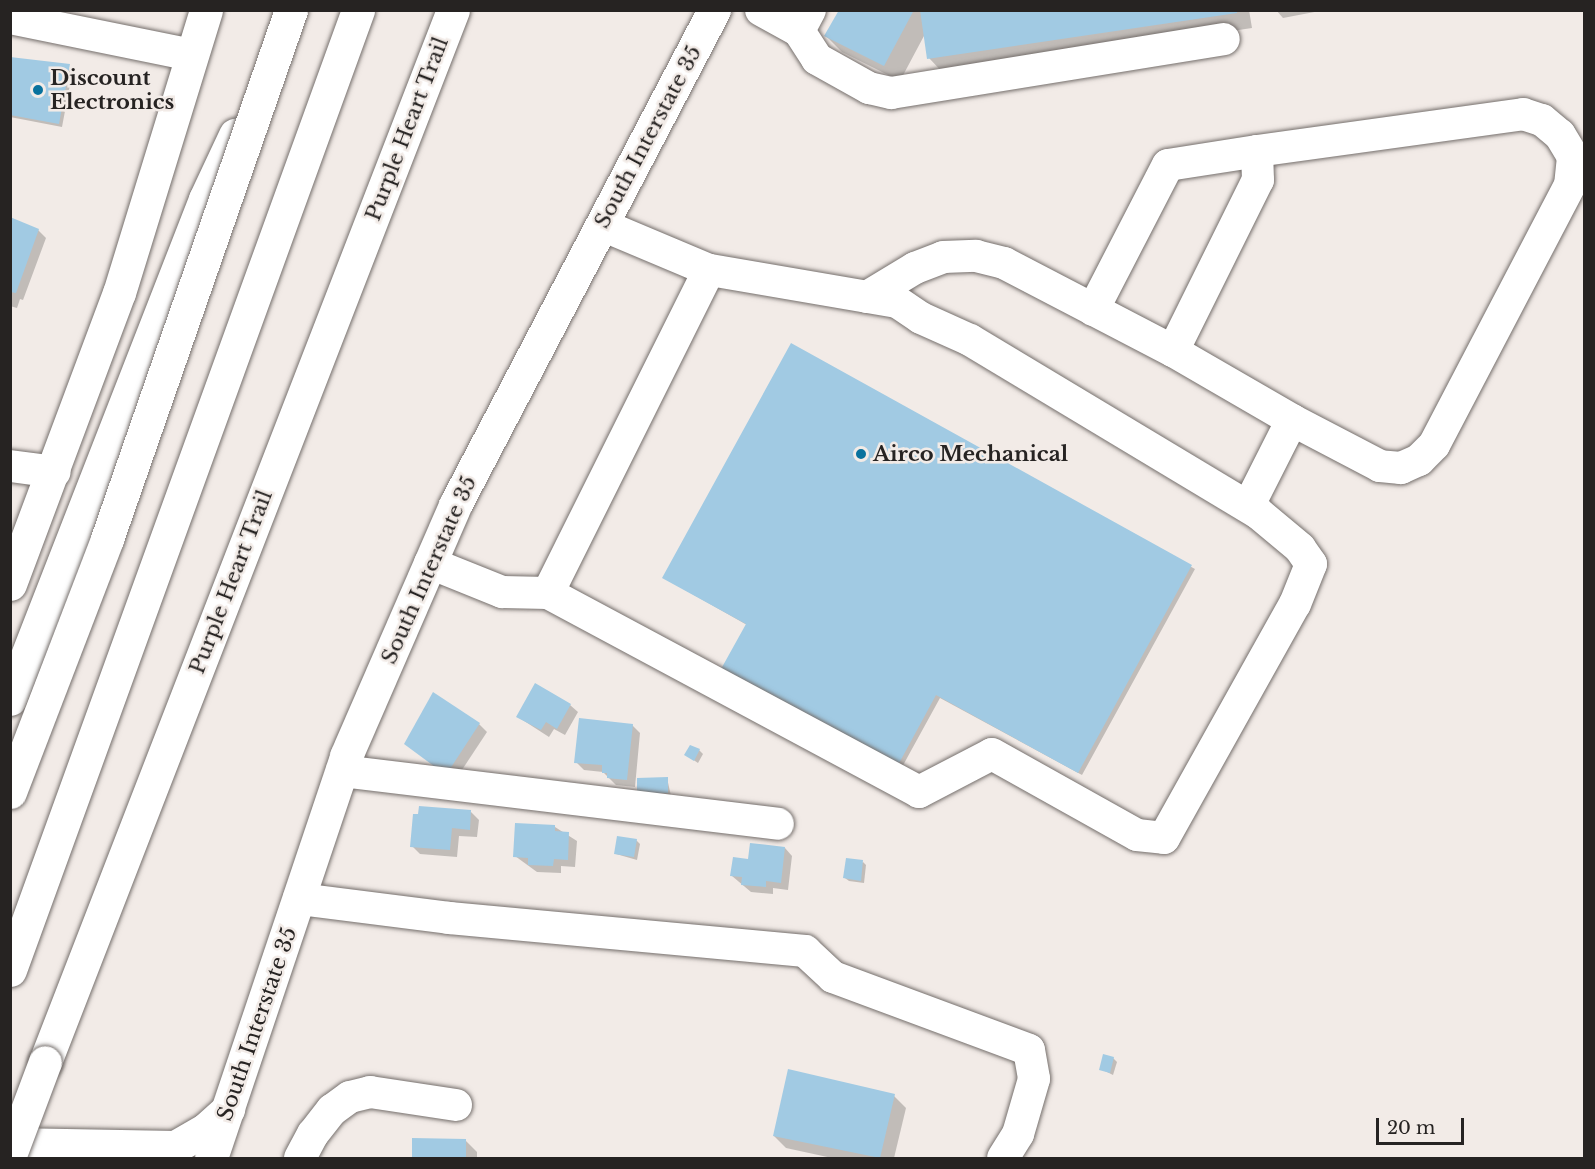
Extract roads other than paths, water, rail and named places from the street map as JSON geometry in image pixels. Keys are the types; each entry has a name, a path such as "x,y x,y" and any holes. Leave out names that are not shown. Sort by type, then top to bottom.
{"main road":[{"path":"10,584 55,472 119,293 206,10"},
{"path":"10,699 205,199 292,10"},
{"path":"10,792 107,539 292,10"},
{"path":"10,970 358,10"},
{"name":"Purple Heart Trail","path":"10,1155 453,10"},
{"name":"South Interstate 35","path":"211,1158 342,771 455,505 714,10"},
{"path":"10,1144 175,1147 206,1129 228,1109"}],"street":[{"path":"761,10 805,21 817,59 869,88 891,93 1224,39"},
{"path":"10,18 192,56"},
{"path":"867,297 915,268 944,257 976,256 1004,263 1093,310 1173,351 1292,420 1380,466 1401,468 1419,460 1434,445 1570,185 1573,157 1560,135 1542,120 1523,114 1168,165 1093,310"},
{"path":"1173,351 1258,180 1257,151"},
{"path":"430,563 502,592 548,592 919,792 992,754 1137,836 1164,838 1295,604 1311,564 1300,548 1248,507 970,340 921,318 897,302 709,270 602,225"},
{"path":"548,592 709,270"},
{"path":"1248,507 1292,420"},
{"path":"10,466 55,472"},
{"path":"342,771 778,824"},
{"path":"299,898 449,918 805,951 833,976 1029,1050 1034,1079 1018,1134 1003,1158"},
{"path":"300,1158 326,1118 350,1097 370,1092 456,1105"}],"place":[{"name":"Discount Electronics","path":"38,90"},
{"name":"Airco Mechanical","path":"861,454"}]}
